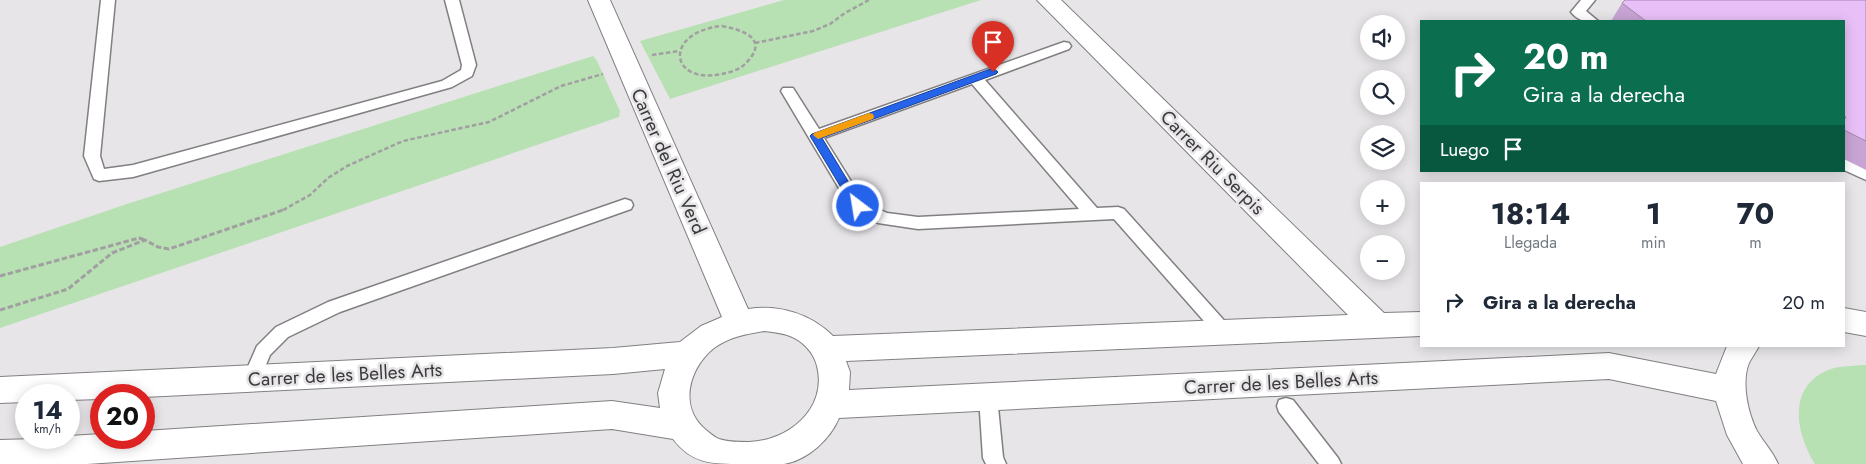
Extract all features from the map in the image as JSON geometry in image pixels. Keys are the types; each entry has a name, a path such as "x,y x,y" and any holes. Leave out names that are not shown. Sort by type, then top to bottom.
{"street":[{"name":"Carrer del Riu Verd","path":"599,0 739,322"},
{"name":"Carrer Riu Serpis","path":"1048,0 1377,325"},
{"path":"764,319 789,322 810,333 826,348 834,366 836,385 831,405 820,424 785,458 706,458 681,426 674,409 673,390 678,371 689,354 703,340 720,330 739,322 764,319"},
{"path":"1845,320 1866,324"},
{"path":"826,348 1420,324"},
{"path":"1743,347 1735,356 1729,390 1741,432 1762,464"},
{"name":"Carrer de les Belles Arts","path":"0,390 613,361 689,354"},
{"name":"Carrer de les Belles Arts","path":"831,405 1609,366 1729,390"},
{"path":"0,455 72,457 612,416 681,426"}],"lane":[{"path":"108,0 92,156 99,175 133,171 448,84 467,74 469,65 452,0"},
{"path":"1588,0 1578,12 1590,20"},
{"path":"815,136 1064,46"},
{"path":"975,78 1093,214"},
{"path":"788,91 858,206 884,219 918,223 1118,213 1224,332"},
{"path":"1845,164 1866,174"},
{"path":"252,378 263,352 282,332 334,306 625,205"},
{"path":"988,397 993,458 996,464"},
{"path":"1286,406 1331,464"}],"path":[{"path":"755,43 813,31 830,24 845,13 869,0"},
{"path":"716,27 734,27 744,30 751,36 755,43 756,51 752,60 743,67 732,73 718,76 705,76 688,70 679,59 679,51 689,37 698,31 716,27"},
{"path":"648,56 679,51"},
{"path":"0,276 139,238 158,247 169,249 286,209 310,195 328,178 347,166 403,141 489,122 561,86 603,74"},
{"path":"0,310 68,289 112,253 145,240"}],"green space":[{"path":"784,0 981,0 670,99 640,41"},
{"path":"593,56 620,111 619,117 0,328 0,247 130,203"},
{"path":"1866,365 1866,464 1815,464 1808,451 1800,424 1799,410 1801,397 1807,386 1817,376 1831,369"}],"building":[{"path":"1625,0 1866,0 1866,141 1845,130 1845,20 1645,20 1622,3"}],"slow traffic":[{"path":"818,135 869,117"}],"route":[{"path":"858,206 815,136 993,72"}]}
